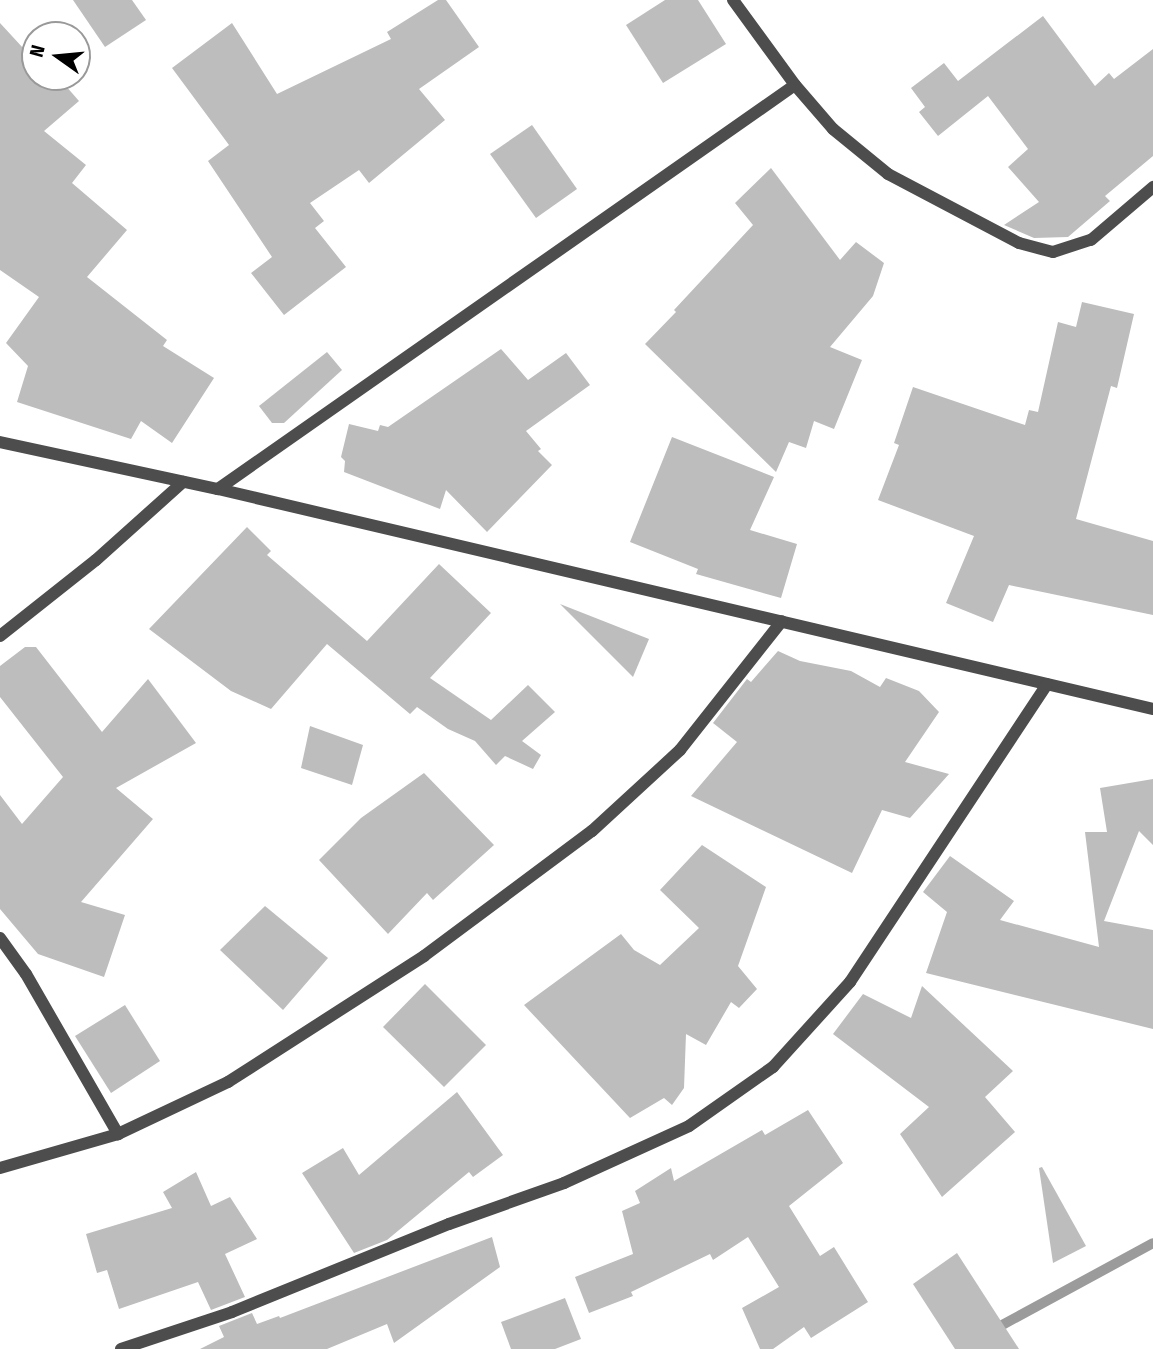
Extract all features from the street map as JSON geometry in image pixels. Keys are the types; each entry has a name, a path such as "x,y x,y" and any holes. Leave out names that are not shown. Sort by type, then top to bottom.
{"street":[{"path":"733,0 795,85 833,129 888,174 1018,243 1053,252 1091,240 1153,187"},
{"path":"218,489 795,85"},
{"path":"0,442 218,489 1153,709"},
{"path":"0,636 96,561 183,482"},
{"path":"0,1168 118,1134 228,1082 424,956 592,831 680,750 782,621"},
{"path":"121,1349 232,1312 449,1224 564,1183 689,1126 774,1067 850,982 1047,684"},
{"path":"0,938 26,974 118,1134"}],"building":[{"path":"73,0 132,0 146,20 105,47 91,26 91,21 87,21"},
{"path":"438,0 446,0 479,47 419,89 445,120 369,183 359,170 310,203 324,221 315,228 346,267 284,315 251,273 272,257 208,161 229,145 172,68 232,23 277,94 391,39 387,32"},
{"path":"665,0 698,0 726,44 663,83 626,25"},
{"path":"1043,16 1095,86 1109,73 1114,79 1153,49 1153,156 1105,196 1110,201 1068,237 1034,238 1004,225 1039,202 1008,167 1028,149 988,96 938,136 919,112 925,107 911,88 944,63 958,81"},
{"path":"0,23 21,46 21,91 70,91 79,101 44,131 86,165 72,183 127,230 87,277 167,340 163,346 214,378 172,443 141,421 131,439 17,402 28,366 6,343 39,297 0,270"},
{"path":"532,125 577,189 536,218 490,154"},
{"path":"771,168 840,260 856,242 884,263 873,296 830,347 862,360 834,429 814,421 806,448 789,442 776,472 645,344 753,225 735,203"},
{"path":"1082,302 1134,314 1117,388 1111,386 1076,519 1153,541 1153,615 1009,585 993,622 946,603 974,536 878,500 899,445 894,443 913,387 1025,425 1029,410 1038,412 1058,322 1076,327"},
{"path":"501,349 528,380 566,353 590,385 526,431 541,449 538,451 552,465 487,532 446,490 440,509 344,472 345,461 341,457 349,424 378,431 380,425 388,427"},
{"path":"327,352 342,370 284,423 272,423 259,406"},
{"path":"672,437 774,477 750,530 797,544 781,598 696,574 698,569 630,542"},
{"path":"247,527 271,551 267,555 367,641 439,564 491,613 430,678 491,720 528,685 555,712 522,741 541,755 533,769 505,756 496,765 475,741 448,729 417,707 410,714 327,644 271,709 231,691 149,629"},
{"path":"560,604 649,639 633,677"},
{"path":"25,647 36,647 102,732 148,679 196,743 116,788 153,819 81,902 125,915 104,977 38,954 0,909 0,795 22,824 63,777 0,697 0,666"},
{"path":"778,651 800,661 851,671 880,687 886,678 919,691 939,712 905,762 949,774 910,818 882,810 852,873 691,796 737,742 713,723 747,679 751,682"},
{"path":"310,726 363,745 352,785 301,768"},
{"path":"424,773 494,845 433,900 427,893 388,934 319,860 361,818"},
{"path":"1153,779 1153,845 1139,831 1104,921 1153,930 1153,1029 926,973 947,912 923,892 950,856 1014,901 1000,920 1099,947 1085,832 1107,832 1100,788"},
{"path":"702,845 766,887 738,966 757,989 739,1008 731,1002 706,1045 686,1034 684,1088 672,1105 664,1098 630,1118 524,1005 621,934 634,950 660,965 699,928 660,890"},
{"path":"265,906 328,958 283,1010 220,950"},
{"path":"425,984 486,1045 444,1087 383,1027"},
{"path":"922,986 1013,1071 985,1097 1015,1132 942,1197 900,1134 929,1107 833,1034 863,994 911,1018"},
{"path":"125,1005 160,1061 111,1093 75,1036"},
{"path":"457,1092 503,1155 473,1177 469,1172 387,1240 354,1253 302,1173 343,1148 359,1175"},
{"path":"808,1110 843,1163 789,1206 820,1256 834,1247 868,1302 811,1338 804,1327 773,1349 760,1349 742,1308 779,1287 748,1237 713,1260 710,1254 631,1292 633,1296 589,1313 575,1277 633,1254 622,1211 640,1203 635,1191 671,1168 674,1181 762,1130 765,1135"},
{"path":"1042,1167 1086,1246 1053,1263 1039,1168"},
{"path":"196,1172 211,1206 230,1197 257,1239 225,1254 245,1297 211,1310 198,1282 119,1309 107,1270 97,1273 86,1234 172,1208 163,1192"},
{"path":"492,1237 500,1267 394,1343 387,1324 327,1349 200,1349 224,1337 219,1326 252,1313 257,1324 279,1316 280,1318"},
{"path":"957,1253 1019,1349 955,1349 913,1284"},
{"path":"565,1298 581,1339 555,1349 511,1349 501,1322"}],"waterway":[{"path":"993,1330 1153,1243"}]}
